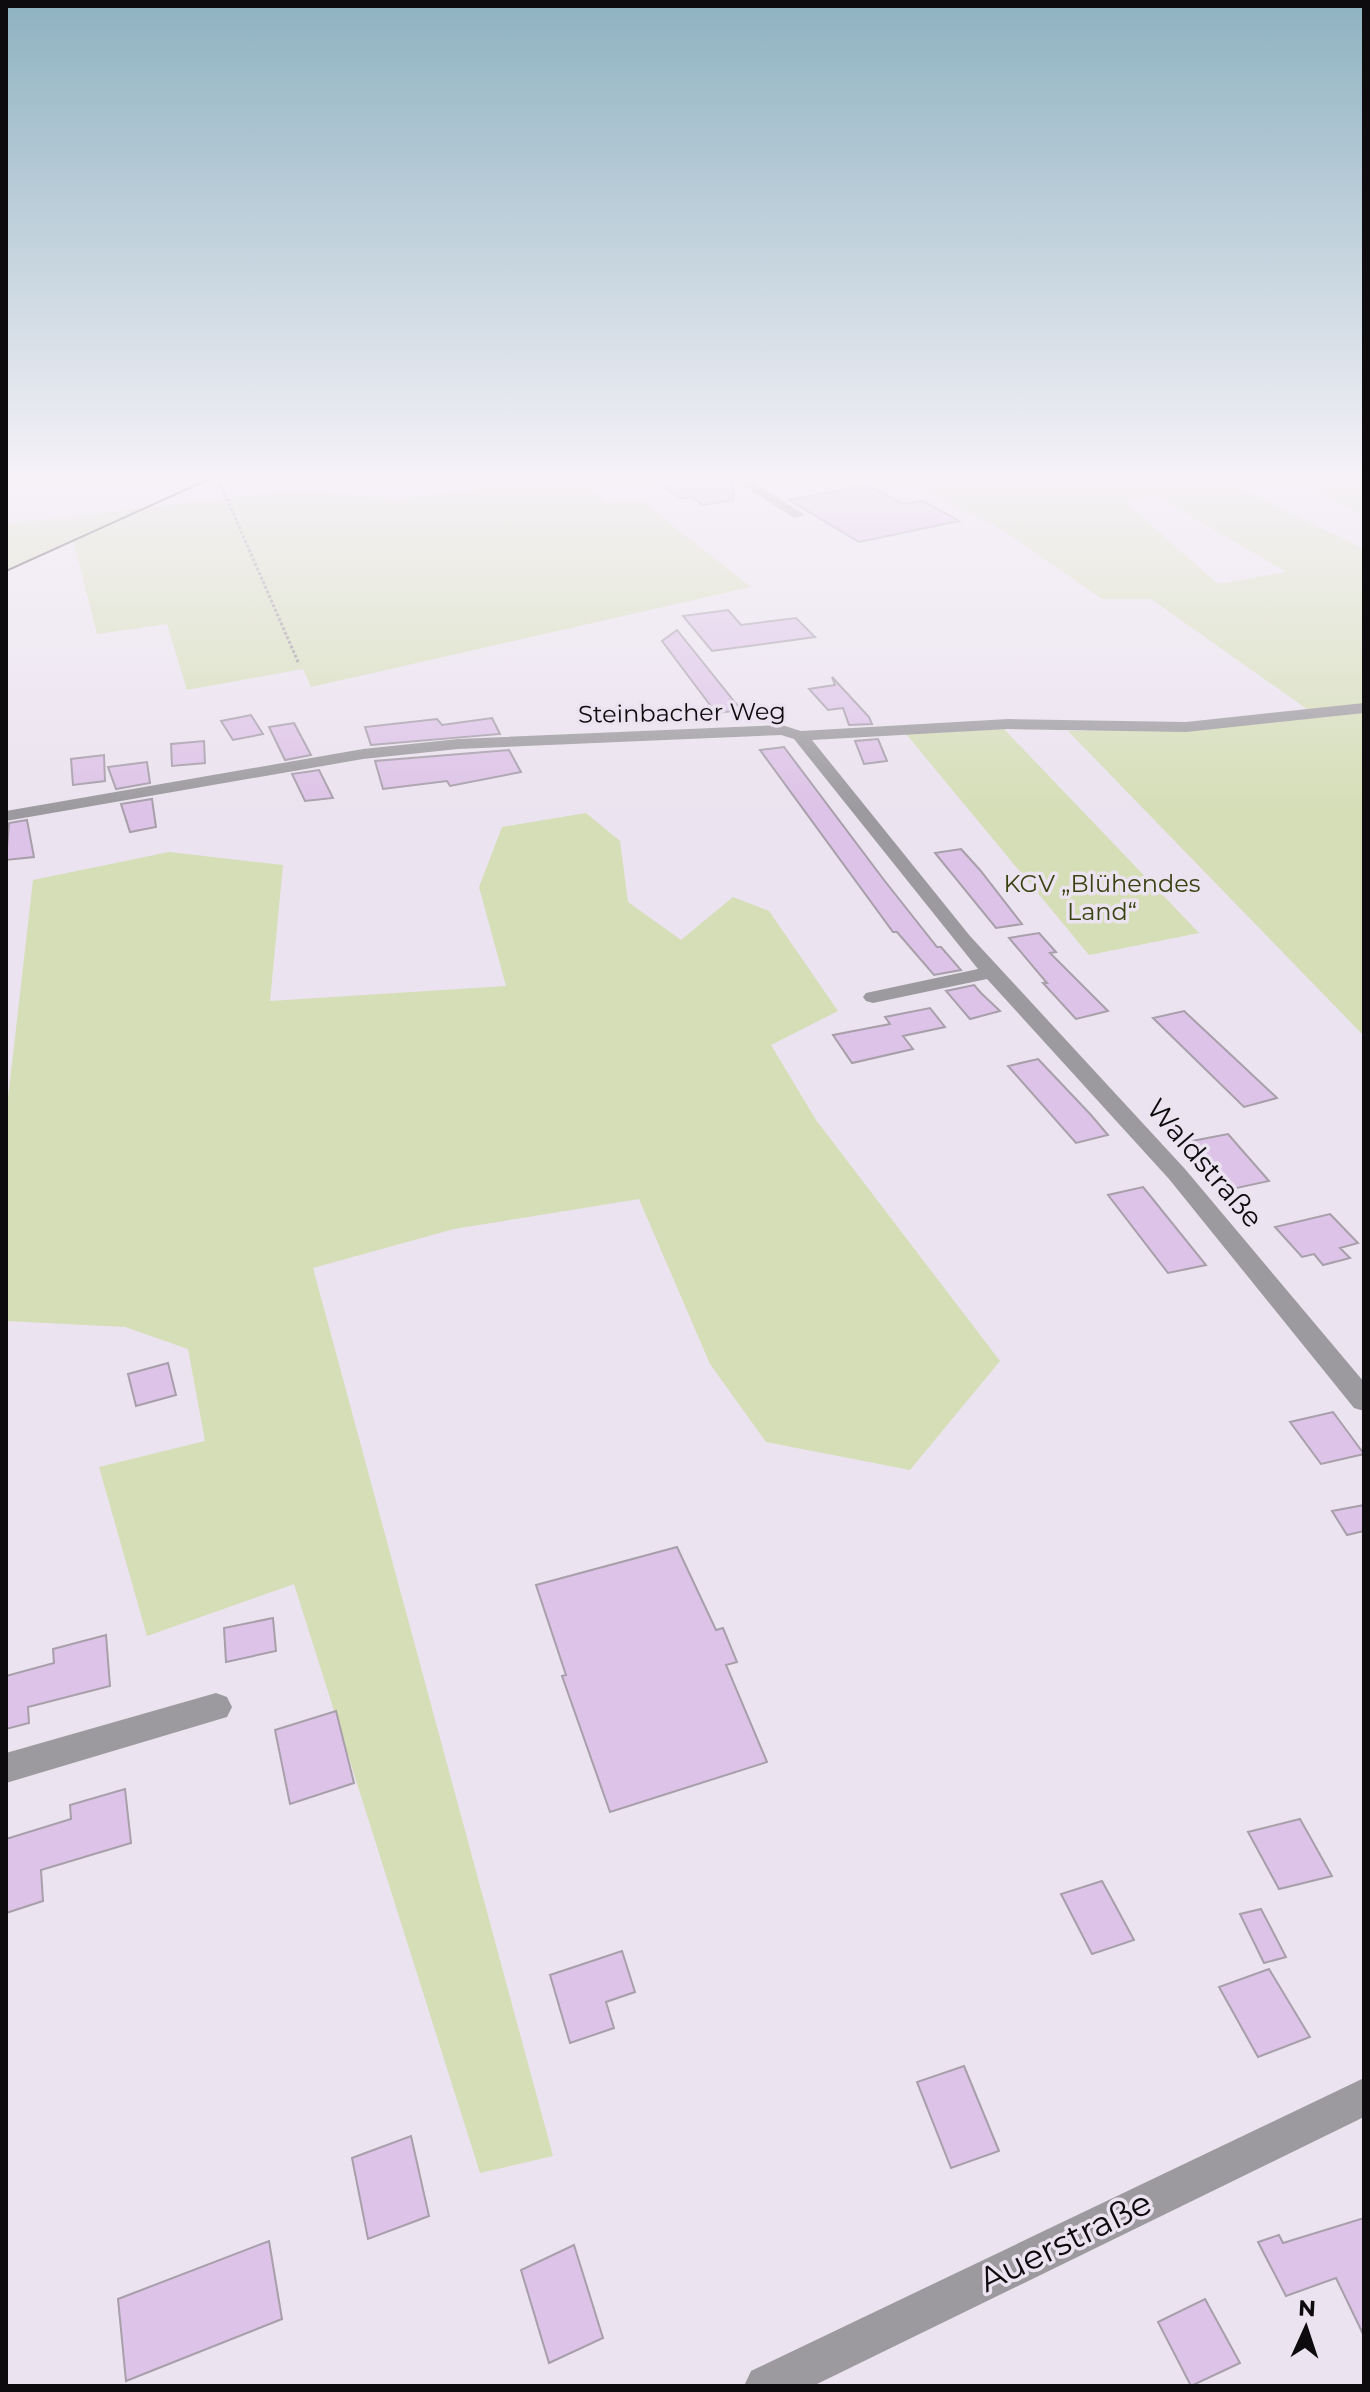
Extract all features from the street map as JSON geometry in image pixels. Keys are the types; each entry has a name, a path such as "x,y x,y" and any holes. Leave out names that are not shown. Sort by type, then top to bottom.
{"street":[{"name":"Steinbacher Weg","path":"6,816 276,767 458,744 782,730 800,736 1008,724 1186,727 1364,708"},
{"name":"Waldstraße","path":"800,736 926,896 1168,1164 1364,1401"},
{"path":"873,997 992,972"},
{"path":"6,1768 216,1707"},
{"name":"Auerstraße","path":"766,2386 1364,2097"}],"path":[{"path":"266,588 299,664"}],"green space":[{"path":"85,588 748,588 311,687 303,669 187,690 167,624 97,634"},
{"path":"1086,588 1364,588 1364,1036 1068,731 1206,729 1318,717 1151,599 1102,599"},
{"name":"KGV „Blühendes Land“","path":"1004,729 1199,933 1089,955 906,734"},
{"path":"586,813 620,841 628,902 681,940 733,897 769,911 838,1011 771,1045 816,1120 1000,1361 910,1470 766,1442 710,1364 639,1199 454,1229 313,1268 553,2156 480,2173 294,1584 147,1636 99,1467 205,1441 188,1349 125,1327 6,1321 6,1116 33,880 169,852 283,865 270,1001 506,986 479,887 502,827"}],"building":[{"path":"728,610 741,625 796,618 815,637 712,651 683,616"},
{"path":"677,630 741,710 716,713 662,641"},
{"path":"832,677 872,724 849,725 843,708 828,710 809,689 835,685"},
{"path":"251,715 263,734 233,740 221,721"},
{"path":"492,718 500,734 371,745 365,727 437,719 442,725"},
{"path":"294,723 311,755 285,760 269,727"},
{"path":"878,739 887,761 864,764 855,741"},
{"path":"204,741 205,763 172,766 171,744"},
{"path":"784,747 937,947 941,947 961,970 934,975 897,932 893,932 760,750"},
{"path":"509,750 521,772 450,786 447,781 383,789 375,761"},
{"path":"104,755 105,781 73,785 71,759"},
{"path":"147,762 150,783 116,789 108,767"},
{"path":"319,770 333,798 305,801 292,774"},
{"path":"152,799 156,827 130,832 121,804"},
{"path":"27,820 34,857 6,860 9,823"},
{"path":"961,849 1022,924 996,928 935,853"},
{"path":"1039,933 1056,952 1050,953 1108,1011 1076,1019 1043,983 1047,983 1009,938"},
{"path":"974,985 1000,1011 970,1019 946,991"},
{"path":"930,1008 945,1027 903,1036 913,1049 852,1063 833,1035 890,1024 885,1017"},
{"path":"1184,1011 1277,1098 1244,1107 1153,1018"},
{"path":"1038,1059 1108,1135 1076,1143 1008,1066"},
{"path":"1228,1134 1269,1181 1232,1189 1192,1141"},
{"path":"1143,1187 1206,1265 1168,1273 1108,1195"},
{"path":"1330,1214 1358,1243 1340,1248 1350,1258 1323,1265 1314,1254 1302,1257 1275,1227"},
{"path":"168,1363 176,1395 136,1406 128,1374"},
{"path":"1333,1412 1364,1454 1321,1464 1290,1422"},
{"path":"1364,1505 1364,1531 1347,1535 1332,1511"},
{"path":"677,1547 716,1630 723,1628 737,1662 726,1665 767,1762 610,1812 562,1676 566,1675 536,1585"},
{"path":"273,1618 276,1651 226,1662 224,1628"},
{"path":"106,1635 110,1686 28,1707 29,1723 6,1729 6,1676 54,1663 53,1649"},
{"path":"336,1711 354,1783 290,1804 275,1730"},
{"path":"125,1789 131,1843 41,1870 43,1901 6,1913 6,1839 71,1819 70,1805"},
{"path":"1300,1819 1332,1876 1279,1889 1248,1832"},
{"path":"1102,1881 1134,1940 1092,1954 1061,1894"},
{"path":"1261,1909 1286,1957 1264,1963 1240,1914"},
{"path":"622,1951 635,1992 606,2002 614,2028 570,2043 550,1975"},
{"path":"1269,1969 1310,2037 1258,2057 1219,1987"},
{"path":"964,2066 999,2151 951,2168 917,2082"},
{"path":"411,2136 429,2216 368,2239 352,2158"},
{"path":"1364,2218 1364,2336 1336,2278 1286,2296 1258,2242 1279,2235 1283,2243"},
{"path":"269,2241 282,2319 126,2381 118,2299"},
{"path":"574,2245 603,2338 549,2363 521,2270"},
{"path":"1205,2299 1240,2363 1191,2386 1158,2322"}]}
